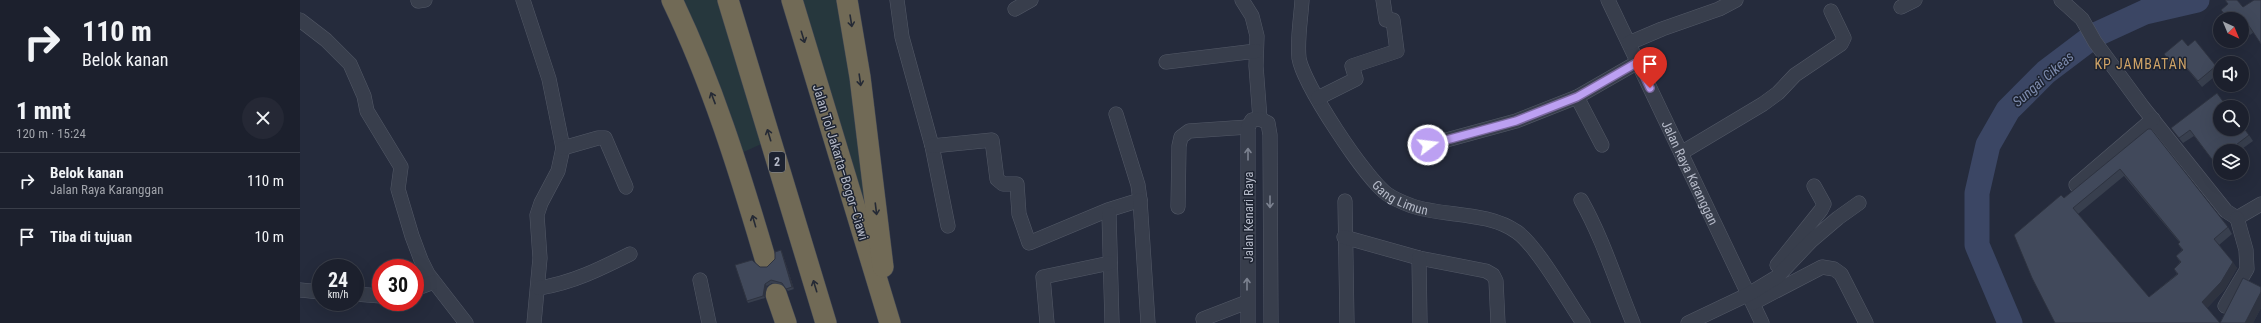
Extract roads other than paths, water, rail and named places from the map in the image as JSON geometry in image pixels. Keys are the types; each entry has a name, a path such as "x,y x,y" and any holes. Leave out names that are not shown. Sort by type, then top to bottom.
{"highway":[{"path":"672,0 688,34 735,156 765,258"},
{"name":"2","path":"728,0 826,323"},
{"name":"Jalan Tol Jakarta–Bogor–Ciawi","path":"792,0 890,323"},
{"path":"847,0 860,77 890,323"},
{"path":"776,294 786,323"}],"street":[{"path":"523,0 549,79 563,148 558,171 541,203 537,215 540,258 539,288 534,323"},
{"path":"897,0 902,37 932,146 948,226"},
{"path":"1015,9 1030,0"},
{"path":"1178,207 1179,146 1181,137 1189,131 1248,127 1252,120 1260,119 1256,51 1257,36 1252,16 1242,0"},
{"name":"Gang Limun","path":"1302,0 1299,58 1304,73 1334,126 1357,161 1387,195 1413,206 1493,221 1517,232 1532,247 1583,323"},
{"path":"1318,98 1356,79 1352,66 1397,51 1393,20 1386,20 1383,0"},
{"path":"1630,43 1662,29 1719,9 1736,0"},
{"path":"1901,7 1915,0"},
{"path":"2061,0 2082,19 2095,42 2119,75 2216,200 2232,216 2237,218"},
{"name":"Jalan Raya Karanggan","path":"1611,1 1638,62 1762,323"},
{"path":"1681,153 1762,104 1778,93 1807,65 1841,44 1844,38 1831,11"},
{"path":"300,20 326,40 350,64 355,72 367,112 401,167 398,189 402,206 421,260 434,282 466,323"},
{"path":"1166,62 1256,51"},
{"path":"1428,145 1516,121 1577,97 1638,62"},
{"path":"1577,97 1602,146"},
{"path":"1116,114 1138,185 1148,323"},
{"name":"Jalan Kenari Raya","path":"1260,119 1268,123 1270,135 1270,323"},
{"path":"2076,185 2154,119"},
{"name":"Jalan Kenari Raya","path":"1248,127 1248,323"},
{"path":"563,148 598,138 605,138 626,187"},
{"path":"932,146 992,140 997,179 1003,184 1017,184 1019,214 1029,243 1108,210 1140,200"},
{"path":"1750,295 1821,210 1824,204 1814,186"},
{"path":"1581,200 1601,238 1605,255 1633,323"},
{"path":"1345,201 1344,236 1347,323"},
{"path":"1750,295 1777,277 1811,242 1838,218 1859,203"},
{"path":"2237,218 2261,204"},
{"path":"1109,214 1112,323"},
{"path":"2225,306 2247,269 2246,250 2237,218"},
{"path":"1344,236 1419,258 1486,271 1493,275 1496,281 1498,323"},
{"path":"539,288 560,285 579,279 630,254"},
{"path":"1419,258 1420,323"},
{"path":"1047,323 1043,277 1110,263"},
{"path":"1688,323 1750,295 1822,267 1834,269 1841,274 1866,323"},
{"path":"700,280 709,323"},
{"path":"424,286 434,282"},
{"path":"300,290 312,291"},
{"path":"1203,319 1247,302"}],"waterway":[{"name":"Sungai Cikeas","path":"2010,323 1977,245 1977,193 1988,145 2008,110 2046,72 2095,35 2145,12 2197,0"}],"district":[{"name":"KP JAMBATAN","path":"2141,64"}]}
